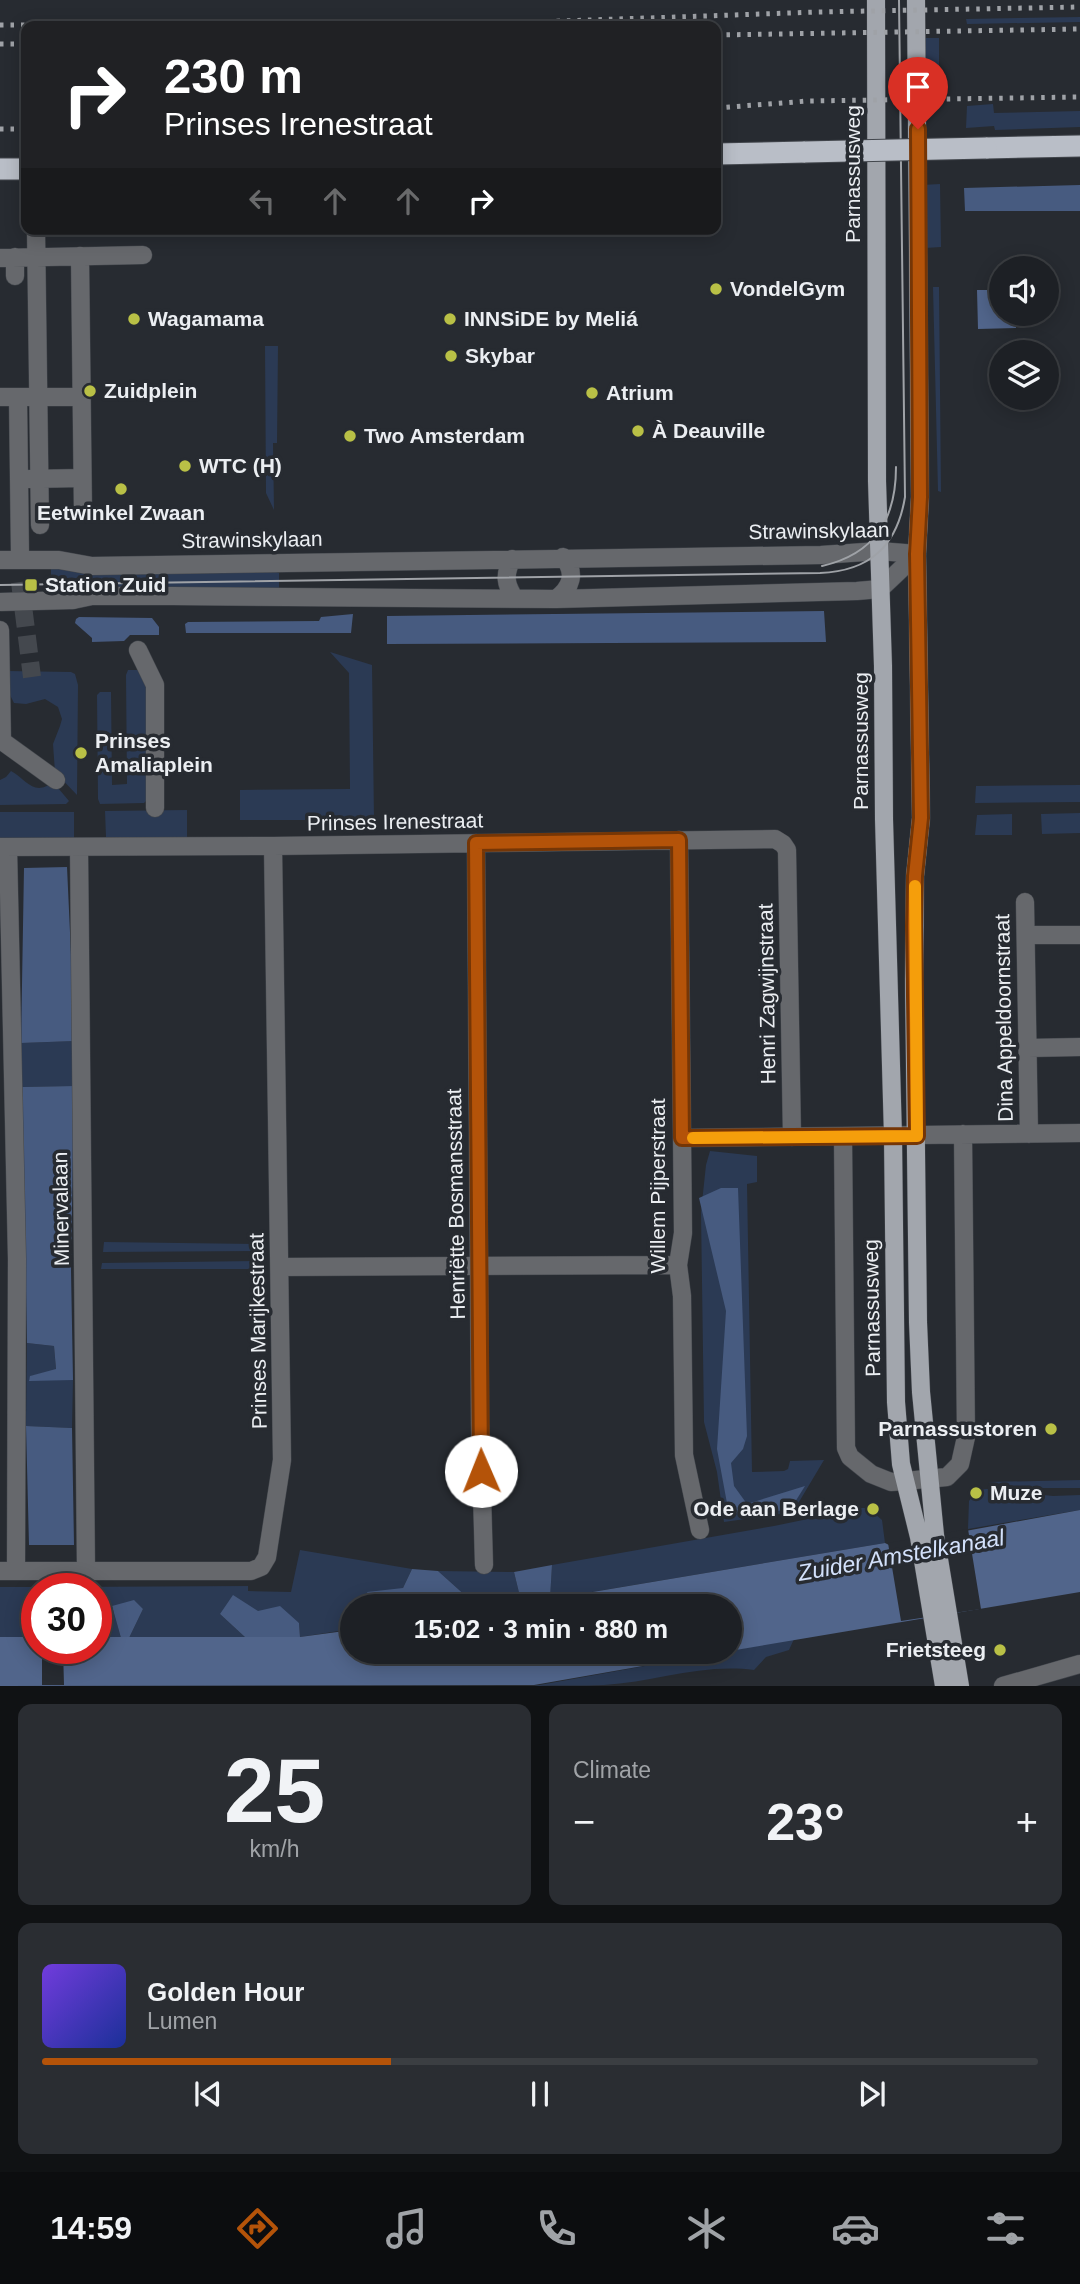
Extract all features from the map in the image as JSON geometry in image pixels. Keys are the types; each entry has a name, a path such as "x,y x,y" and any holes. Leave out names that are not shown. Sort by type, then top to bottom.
{"highway":[{"path":"721,154 1080,146"},
{"path":"0,169 21,169"}],"main road":[{"name":"Parnassusweg","path":"876,0 875,342 893,1136 896,1402 901,1464 898,1481 927,1536 940,1615 944,1685"},
{"name":"Parnassusweg","path":"916,0 920,497 917,554 921,818 914,912 918,1322 921,1392 938,1477 927,1536"},
{"name":"Parnassusweg","path":"940,1615 960,1685"}],"street":[{"path":"0,520 40,523 36,235"},
{"path":"15,276 8,257 143,255"},
{"path":"80,256 83,513"},
{"path":"20,556 19,479 9,398 81,397"},
{"path":"19,479 82,478"},
{"name":"Strawinskylaan","path":"0,560 40,559 92,566 821,555 879,551 917,554"},
{"name":"Strawinskylaan","path":"880,589 917,554"},
{"path":"556,599 567,590 571,578 569,564 563,557"},
{"path":"512,559 505,579 515,599"},
{"path":"0,602 73,600 92,596 556,599 880,589"},
{"path":"0,630 1,741 56,780"},
{"path":"138,650 155,685 155,808"},
{"name":"Prinses Irenestraat","path":"4,847 775,839 787,850"},
{"name":"Willem Pijperstraat","path":"679,840 683,1233 678,1265 682,1296 684,1455 700,1530"},
{"name":"Henriëtte Bosmansstraat","path":"476,843 484,1564"},
{"name":"Prinses Marijkestraat","path":"8,1571 251,1571 261,1567 267,1557 282,1460 273,846"},
{"path":"4,847 17,1259 8,1571"},
{"name":"Minervalaan","path":"79,847 86,1570"},
{"name":"Henri Zagwijnstraat","path":"787,850 792,1137"},
{"name":"Dina Appeldoornstraat","path":"1025,902 1029,1134"},
{"path":"1027,935 1080,935"},
{"path":"1028,1048 1080,1047"},
{"path":"682,1138 1080,1133"},
{"path":"898,1481 938,1477 960,1464 966,1437 963,1134"},
{"name":"Parnassusweg","path":"843,1137 846,1448 850,1457 871,1474 898,1481"},
{"path":"280,1267 678,1265"},
{"path":"1003,1685 1080,1664"}],"shaded area":[{"path":"1080,17 1080,22 967,24 966,19"},
{"path":"921,38 939,38 939,76 921,76"},
{"path":"993,104 994,113 1080,111 1080,127 995,130 994,126 966,128 967,106"},
{"path":"940,184 941,247 925,248 922,185"},
{"path":"1080,185 1080,211 965,211 964,188"},
{"path":"933,287 939,287 941,492 938,491"},
{"path":"265,346 278,346 277,443 273,443 274,510 266,493"},
{"path":"51,565 274,571 279,573 279,590 51,597"},
{"path":"824,611 826,642 387,644 387,616"},
{"path":"353,614 351,633 186,633 185,624 319,621 321,617"},
{"path":"79,617 152,618 159,627 159,635 130,635 124,641 92,642 92,638 75,623"},
{"path":"330,652 372,665 374,820 240,820 240,790 350,789 349,673"},
{"path":"128,670 142,670 146,674 148,799 144,803 100,804 97,695 100,692 111,692 112,785 127,784"},
{"path":"7,671 75,674 78,685 77,795 55,772 53,744 62,719 58,707 45,699 26,704 14,703 10,695"},
{"path":"11,771 31,786 41,788 53,782 69,801 66,804 0,805 0,780"},
{"path":"1080,785 1080,802 975,803 976,786"},
{"path":"187,810 187,837 106,837 105,811"},
{"path":"0,812 74,812 74,838 0,838"},
{"path":"1080,813 1080,833 1042,834 1041,814"},
{"path":"1012,814 1012,835 975,835 977,815"},
{"path":"67,867 75,1041 21,1043 24,868"},
{"path":"75,1041 74,1086 22,1087 21,1043"},
{"path":"74,1086 71,1271 73,1380 29,1381 30,1376 56,1369 54,1346 27,1343 22,1087"},
{"path":"710,1151 757,1156 757,1182 747,1184 752,1472 784,1471 788,1469 790,1461 824,1460 793,1512 724,1522 717,1472 704,1422 701,1212"},
{"path":"721,1188 738,1188 747,1436 743,1449 731,1463 734,1486 747,1504 805,1486 790,1510 729,1514 717,1449 726,1311 699,1198"},
{"path":"104,1242 261,1244 262,1251 103,1252"},
{"path":"263,1261 264,1269 101,1269 102,1263"},
{"path":"27,1343 54,1346 56,1370 31,1376 29,1380 73,1380 72,1428 26,1426"},
{"path":"26,1426 72,1428 74,1545 29,1545"},
{"path":"1080,1480 1080,1488 1030,1488 988,1482"},
{"path":"977,1490 1053,1496 1080,1495 1080,1510 968,1529 969,1501"},
{"path":"868,1508 882,1520 885,1543 580,1594 550,1594 552,1565"},
{"path":"300,1550 412,1569 403,1588 420,1594 340,1594 340,1631 300,1637 299,1623 258,1611 220,1614 246,1638 129,1638 143,1609 112,1606 112,1587 248,1586 248,1591 291,1592"},
{"path":"552,1565 550,1594 519,1594 514,1572"},
{"path":"412,1569 438,1571 464,1594 367,1592 403,1588"},
{"path":"438,1571 514,1572 519,1594 464,1594"},
{"path":"0,1587 21,1587 21,1637 0,1637"},
{"path":"233,1595 258,1611 280,1606 299,1623 300,1637 246,1638 220,1614"},
{"path":"134,1600 143,1609 129,1638 121,1638 112,1606"},
{"path":"112,1606 121,1638 112,1638"},
{"path":"794,1639 789,1650 766,1657 754,1670 716,1669 604,1685 534,1686 656,1664 742,1664 742,1648"}],"water":[{"path":"977,290 989,290 989,326 1016,328 978,329"},
{"name":"Zuider Amstelkanaal","path":"1080,1510 1080,1592 742,1649 742,1594 581,1594 885,1543 889,1545"},
{"path":"340,1632 340,1664 654,1664 534,1685 0,1686 0,1637 21,1637 21,1664 112,1664 112,1637 300,1637"}],"pier":[{"path":"968,1529 981,1609 901,1621 888,1543"},
{"path":"42,1664 63,1664 64,1685 42,1685"}],"tunnel":[{"path":"20,582 32,677"}],"tram line":[{"path":"0,585 820,573 838,571 867,561 888,542 901,514 905,497 899,0"},
{"path":"822,566 856,553 879,531 892,503 896,467"}],"railway":[{"path":"563,21 817,12 1080,7"},
{"path":"0,25 21,25"},
{"path":"721,35 1080,29"},
{"path":"0,44 21,44"},
{"path":"721,108 808,101 1080,97"},
{"path":"0,129 21,129"}],"slow traffic":[{"path":"693,1138 917,1136 915,886"}],"place":[{"name":"VondelGym","path":"716,289"},
{"name":"Wagamama","path":"134,319"},
{"name":"INNSiDE by Meliá","path":"450,319"},
{"name":"Skybar","path":"451,356"},
{"name":"Zuidplein","path":"90,391"},
{"name":"Atrium","path":"592,393"},
{"name":"À Deauville","path":"638,431"},
{"name":"Two Amsterdam","path":"350,436"},
{"name":"WTC (H)","path":"185,466"},
{"name":"Eetwinkel Zwaan","path":"121,489"},
{"name":"Station Zuid","path":"31,585"},
{"name":"Prinses Amaliaplein","path":"81,753"},
{"name":"Parnassustoren","path":"1051,1429"},
{"name":"Muze","path":"976,1493"},
{"name":"Ode aan Berlage","path":"873,1509"},
{"name":"Frietsteeg","path":"1000,1650"}],"route":[{"path":"481,1471 476,843 679,840 682,1138 917,1136 915,876 921,818 917,554 920,497 918,129"}]}
